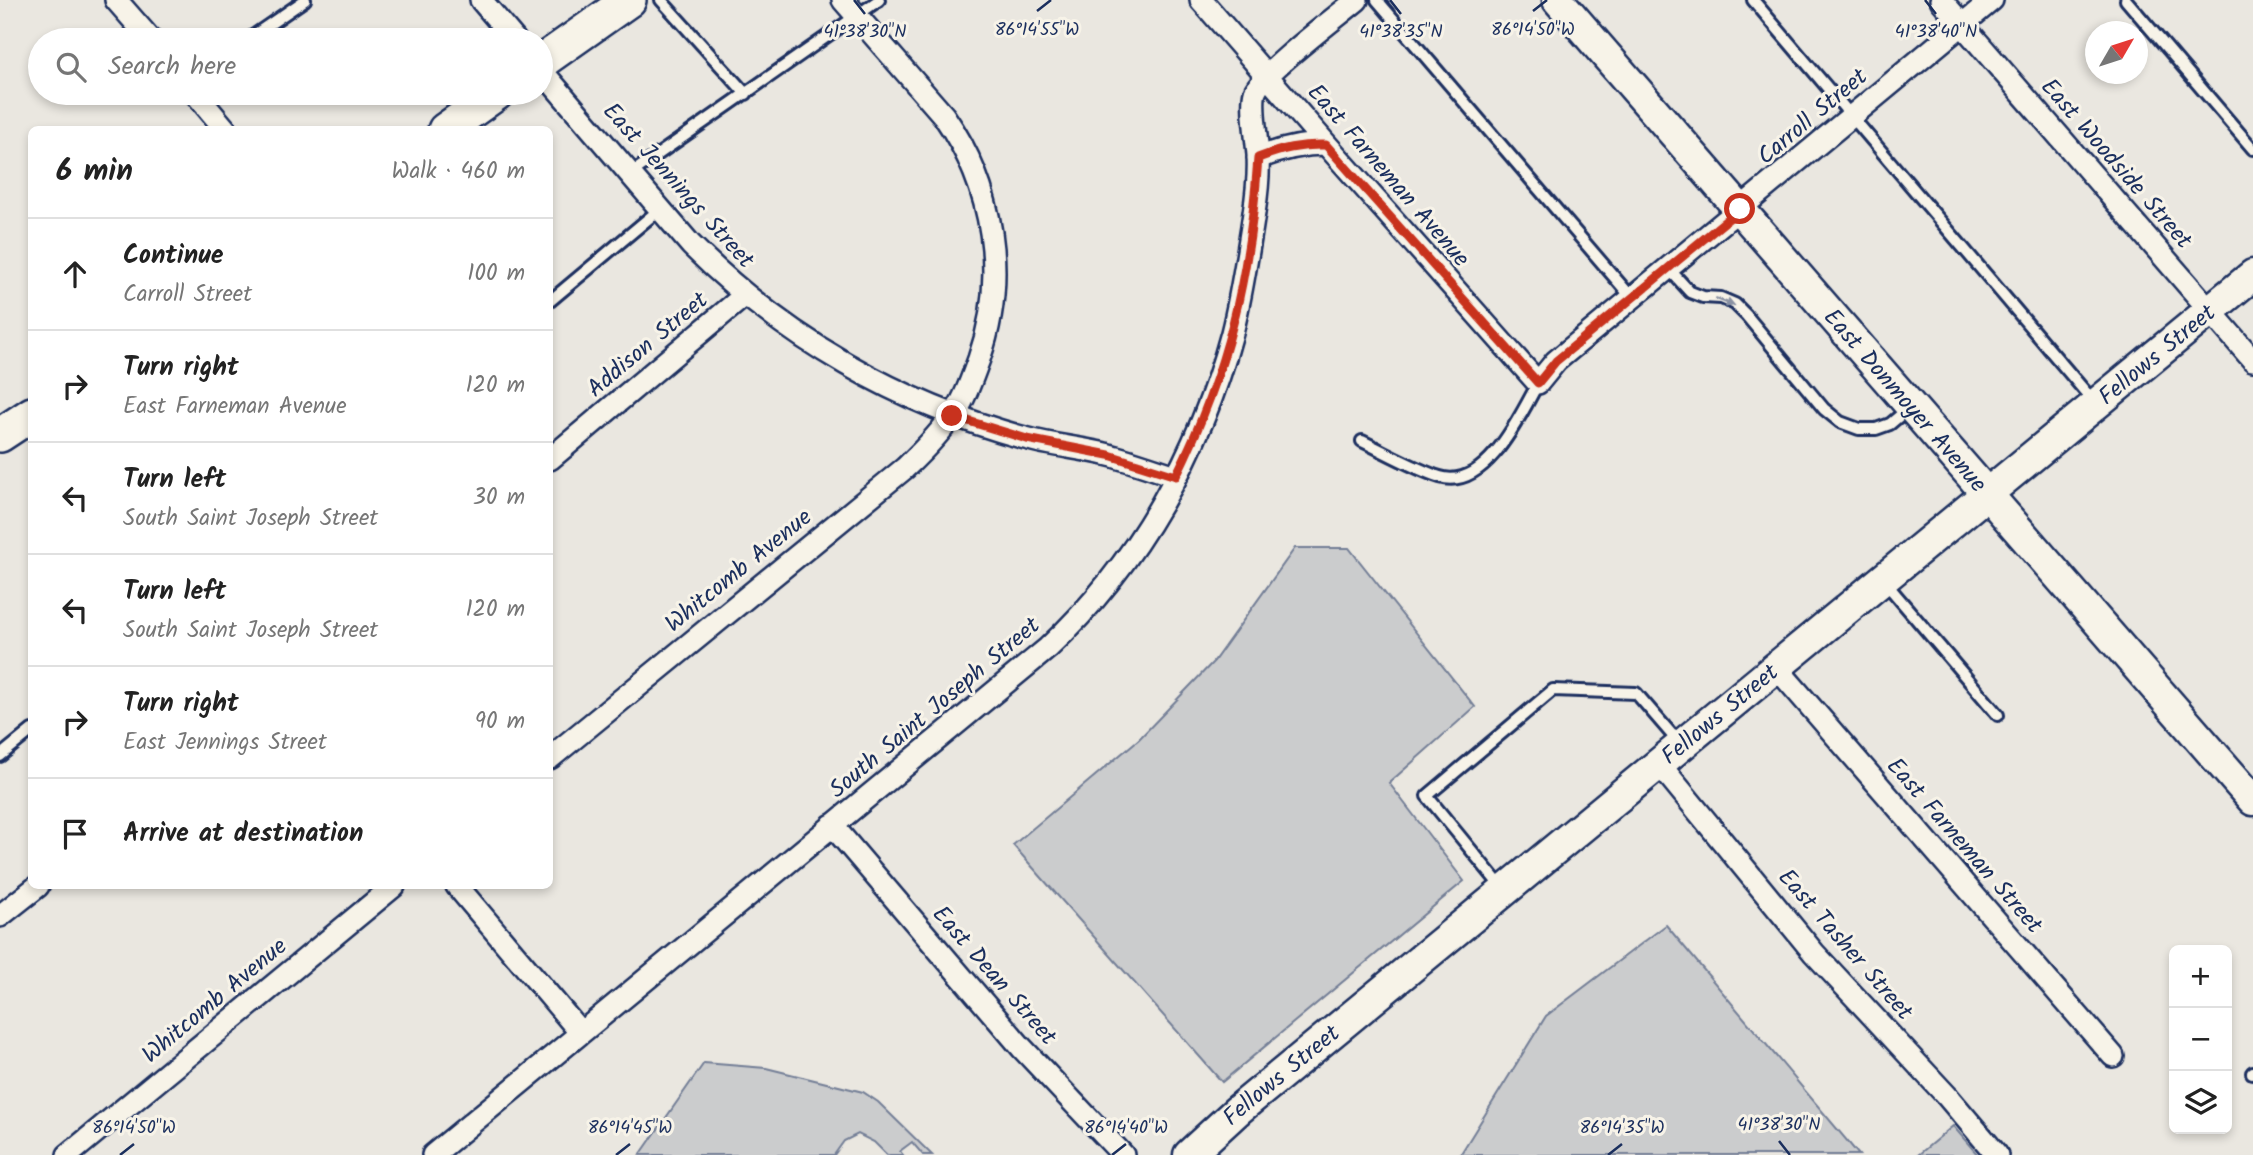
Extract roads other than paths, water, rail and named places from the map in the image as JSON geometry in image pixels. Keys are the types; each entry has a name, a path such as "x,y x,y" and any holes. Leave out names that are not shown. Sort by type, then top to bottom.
{"main road":[{"path":"553,54 629,0"},
{"path":"451,126 480,105"},
{"path":"0,435 28,417"}],"street":[{"path":"116,0 140,28"},
{"path":"481,0 505,28"},
{"name":"East Farneman Avenue","path":"1201,0 1538,383"},
{"name":"South Saint Joseph Street","path":"433,1155 1037,657 1080,618 1110,583 1153,522 1197,433 1222,366 1232,331 1253,220 1258,158 1255,92 1267,76 1357,0"},
{"name":"East Donmoyer Avenue","path":"1558,0 2253,800"},
{"name":"East Woodside Street","path":"1941,0 2253,360"},
{"name":"Carroll Street","path":"1538,383 1556,361 1992,0"},
{"path":"850,8 944,116 972,166 987,208 995,260 990,321 975,371 959,407 952,416"},
{"name":"East Jennings Street","path":"553,84 691,245 745,295 835,358 878,382 952,416 1027,439 1109,455 1176,476"},
{"path":"205,105 223,126"},
{"path":"1258,158 1304,144 1326,145"},
{"name":"Fellows Street","path":"1189,1155 1238,1110 2253,275"},
{"name":"Addison Street","path":"553,456 745,295"},
{"name":"Whitcomb Avenue","path":"553,756 905,468 952,416"},
{"name":"East Farneman Street","path":"1777,668 2113,1056"},
{"name":"East Tasher Street","path":"1671,755 1814,953 1947,1096 1997,1155"},
{"name":"East Dean Street","path":"832,825 1022,1048 1123,1155"},
{"path":"0,916 34,889"},
{"name":"Whitcomb Avenue","path":"68,1155 390,889"},
{"path":"460,889 580,1032"}],"lane":[{"path":"264,28 305,0"},
{"path":"661,0 746,94"},
{"path":"630,174 746,94 850,8 879,0"},
{"path":"1377,0 1633,299"},
{"path":"1753,0 2096,404"},
{"path":"2126,0 2253,149"},
{"path":"553,298 660,209"},
{"path":"1669,269 1690,292 1703,297 1721,298 1735,304 1824,409 1840,422 1859,429 1875,429 1890,424 1912,406"},
{"path":"1362,441 1442,477 1459,478 1481,467 1504,444 1538,383"},
{"path":"1883,580 1998,715"},
{"path":"1505,892 1427,796 1553,690 1636,693 1671,755"},
{"path":"0,757 28,733"}]}
